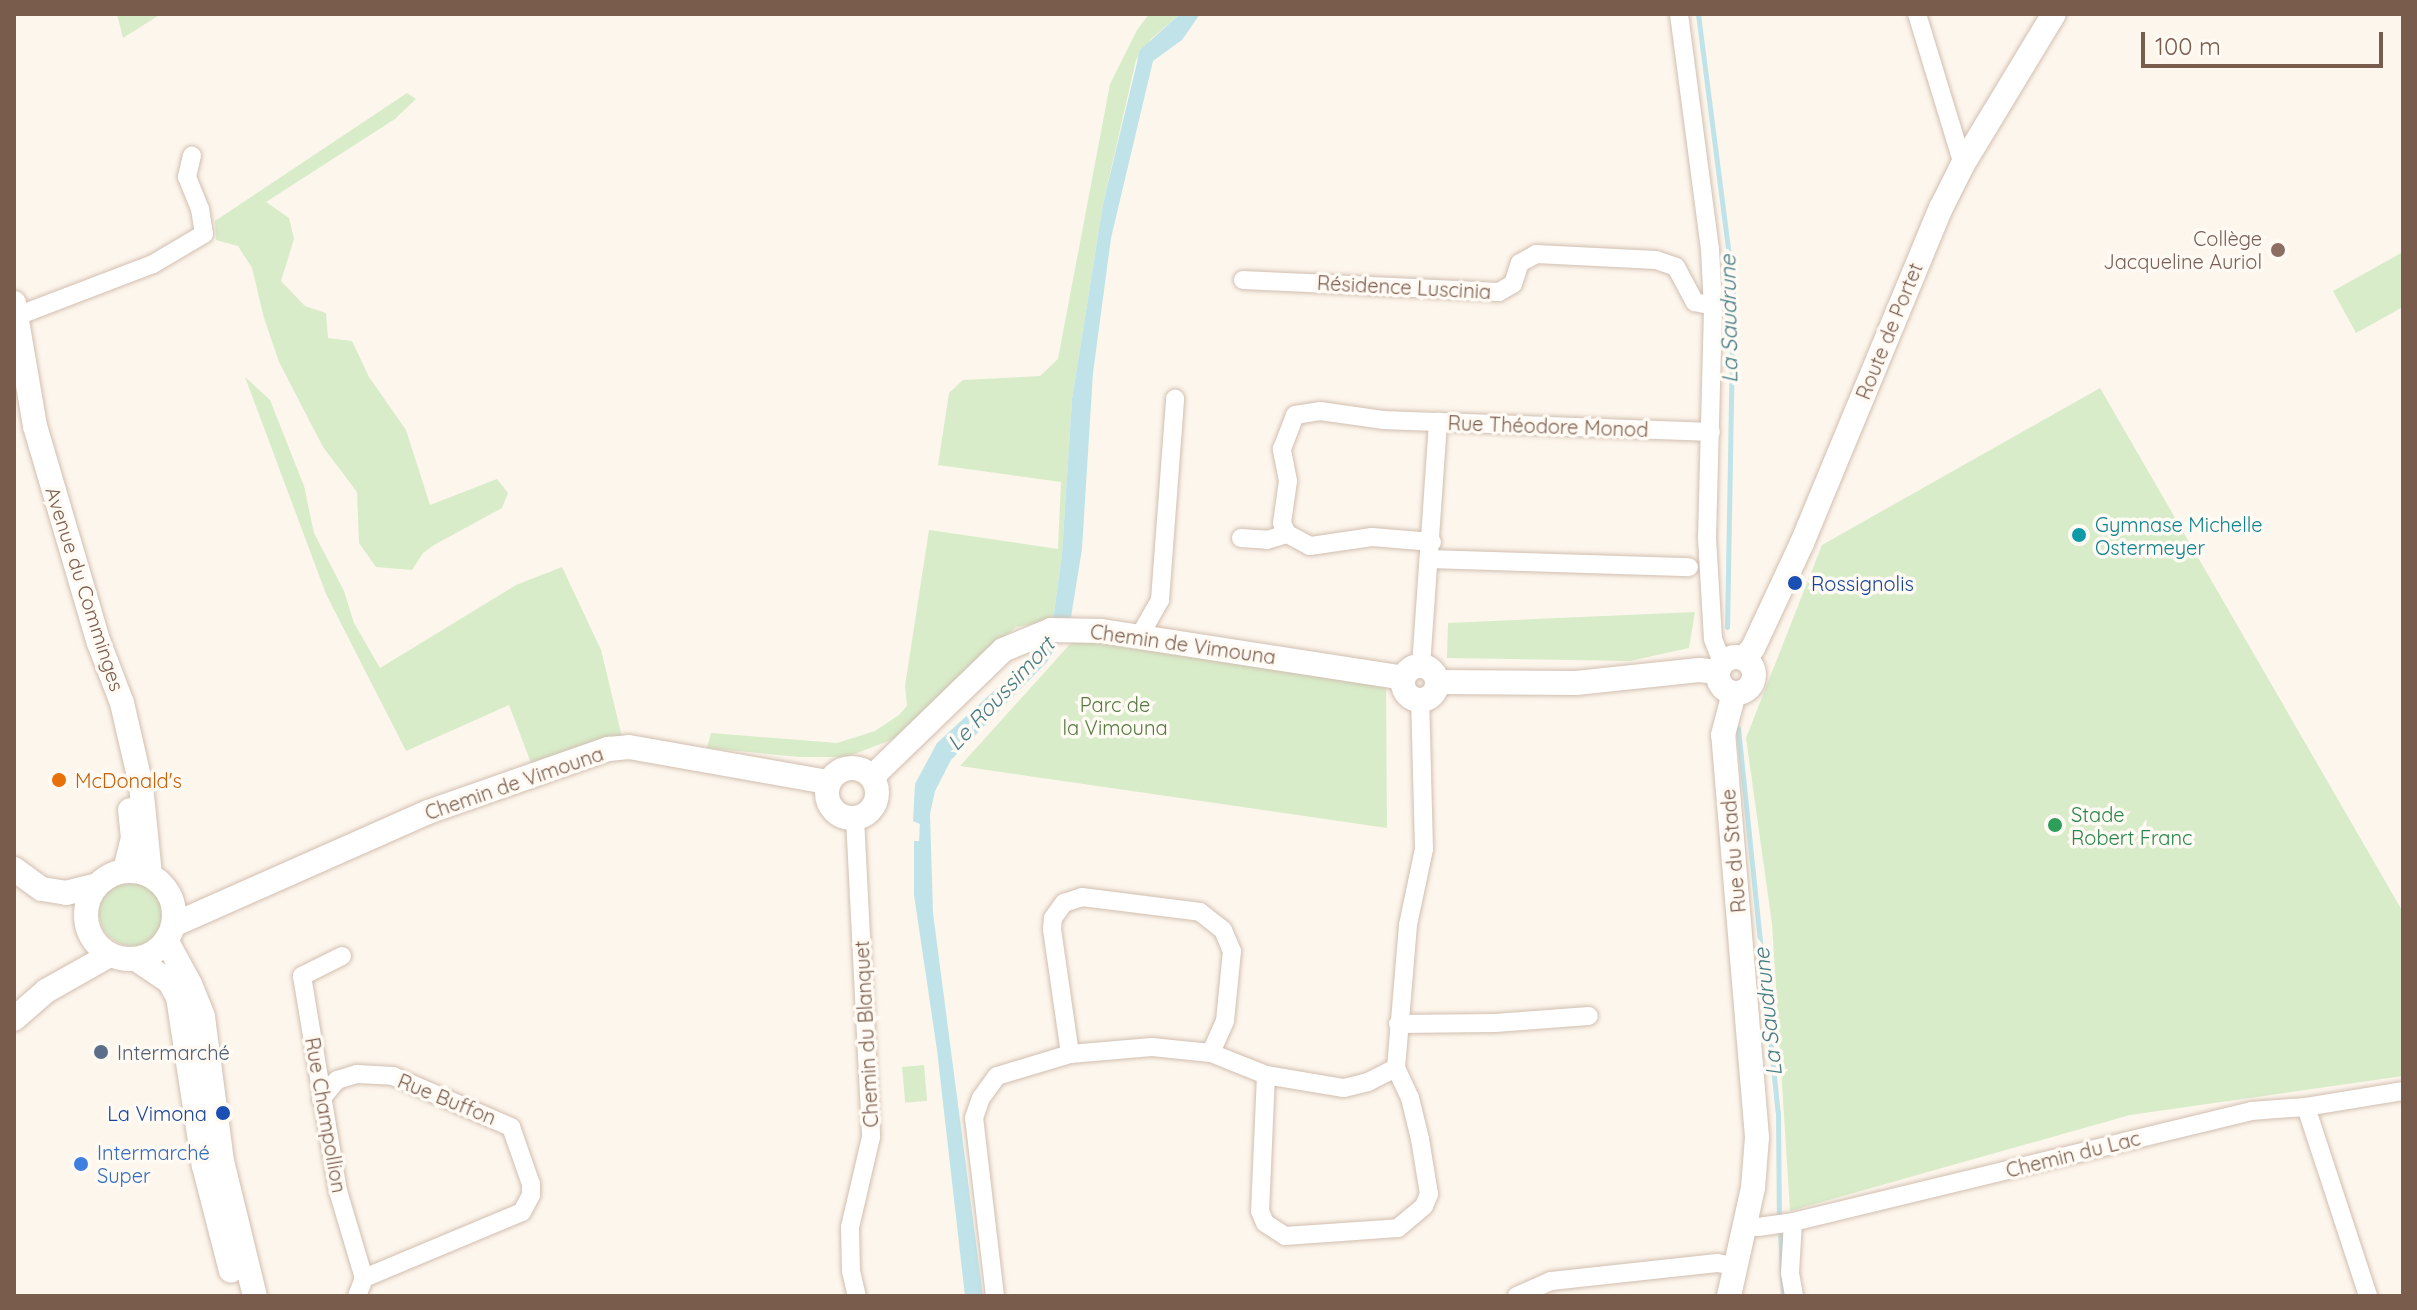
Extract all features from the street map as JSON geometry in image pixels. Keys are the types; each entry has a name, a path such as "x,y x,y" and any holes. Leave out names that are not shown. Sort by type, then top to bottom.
{"street":[{"path":"1679,14 1710,249 1713,306 1708,552 1713,639 1728,664"},
{"path":"1917,14 1963,164"},
{"name":"Route de Portet","path":"1728,664 1753,648 1802,543 1882,345 1963,164 2054,14"},
{"path":"15,310 153,264 204,234 200,209 187,177 192,156"},
{"name":"Résidence Luscinia","path":"1243,280 1499,292 1513,284 1520,263 1536,254 1656,260 1676,267 1695,302 1713,306"},
{"name":"Avenue du Comminges","path":"15,310 35,426 94,629 122,703 141,785 150,875"},
{"name":"Avenue du Comminges","path":"14,387 42,513 118,747 133,838 125,870"},
{"path":"1139,637 1160,600 1175,399"},
{"path":"1438,422 1384,420 1320,411 1295,415 1282,449 1288,481 1282,523 1287,534 1310,546 1372,537 1431,550 1689,567"},
{"name":"Rue Théodore Monod","path":"1396,1068 1408,925 1424,849 1420,681 1438,422 1711,432"},
{"path":"1241,538 1267,540 1287,534"},
{"name":"Chemin de Vimouna","path":"872,777 1003,650 1061,630 1139,637 1420,681 1576,683 1728,664"},
{"name":"Rue du Stade","path":"1728,664 1721,686 1734,693 1727,708 1723,735 1757,1137 1751,1225 1734,1266 1729,1296"},
{"name":"Chemin de Vimouna","path":"169,932 215,905 428,812 608,749 629,747 828,782"},
{"path":"849,767 861,769 872,777 877,791 874,806 855,818 842,816 831,808 826,795 828,782 837,772 849,767"},
{"name":"Chemin du Blanquet","path":"855,818 871,1137 850,1227 851,1271 857,1296"},
{"path":"14,869 42,889 66,893 97,885 125,870 150,875 171,898 215,905"},
{"path":"62,982 97,885"},
{"path":"66,893 87,919 96,944 110,955 136,959 169,981 178,997 204,1166 238,1296"},
{"path":"1070,1054 1053,918 1064,903 1082,897 1200,912 1223,930 1232,951 1225,1021 1211,1053"},
{"path":"171,898 169,932 203,1017 223,1166 255,1296"},
{"path":"136,959 152,953 169,932"},
{"path":"14,1019 62,982 110,955"},
{"name":"Rue Champollion","path":"342,956 302,976 338,1191 364,1278"},
{"path":"1398,1024 1495,1023 1589,1016"},
{"path":"995,1296 975,1109 997,1076 1070,1054 1152,1047 1211,1053 1266,1075 1344,1088 1368,1082 1396,1068 1410,1098 1420,1139 1429,1194 1424,1206 1398,1228 1285,1236 1265,1223 1260,1211 1266,1075"},
{"name":"Rue Buffon","path":"321,1099 337,1080 357,1074 393,1076 511,1127 531,1184 531,1195 522,1212 364,1278"},
{"name":"Chemin du Lac","path":"1751,1225 1788,1223 2251,1111 2306,1107 2403,1091"},
{"path":"2306,1107 2368,1296"},
{"path":"1788,1223 1794,1296"},
{"path":"1517,1296 1551,1281 1717,1263 1734,1266"},
{"path":"357,1296 364,1278"}],"green space":[{"path":"117,14 161,14 123,38"},
{"path":"1149,14 1180,14 1151,39 1136,60 1103,204 1072,399 1062,554 1053,621 1016,627 949,685 902,736 846,757 799,757 707,748 711,733 837,743 875,731 899,715 907,706 905,686 929,530 1058,549 1061,482 938,465 949,393 963,380 1040,376 1058,359 1110,84 1137,30"},
{"path":"407,93 416,99 395,119 266,202 289,218 294,239 281,281 305,306 326,313 328,338 352,341 369,377 406,430 430,505 497,479 508,493 502,508 434,545 423,553 412,570 376,567 359,543 357,492 323,447 279,362 252,268 238,246 216,240 215,221"},
{"path":"2403,252 2403,307 2356,333 2333,291"},
{"path":"245,377 270,400 304,486 314,533 344,591 354,623 380,668 516,585 562,567 601,650 622,737 531,763 509,705 406,751 326,594"},
{"name":"Stade Robert Franc","path":"2100,388 2403,912 2403,1076 2130,1115 1790,1211 1772,924 1746,738 1822,545"},
{"path":"1695,612 1689,648 1630,661 1447,658 1448,623"},
{"name":"Parc de la Vimouna","path":"1100,639 1386,684 1387,828 960,766 1071,643"},
{"path":"132,880 145,883 155,890 162,900 165,913 162,926 155,936 145,943 132,946 119,943 109,936 102,926 99,913 102,900 109,890 119,883"},
{"path":"924,1065 927,1101 905,1103 902,1067"}],"water":[{"path":"1180,14 1200,14 1182,40 1153,61 1111,238 1093,373 1082,549 1071,617 1053,621 1062,554 1072,399 1103,204 1140,50"},
{"path":"1061,638 1047,662 951,760 935,791 930,814 933,913 983,1296 965,1296 937,1050 914,895 914,841 923,841 922,825 913,821 915,784 937,743 1047,642"}],"waterway":[{"name":"La Saudrune","path":"1698,14 1733,287 1727,627"},
{"name":"La Saudrune","path":"1738,728 1778,1112 1779,1219"},
{"name":"Le Roussimort","path":"921,846 922,820"},
{"name":"La Saudrune","path":"1780,1229 1783,1296"}],"place":[{"name":"Collège Jacqueline Auriol","path":"2278,250"},
{"name":"Gymnase Michelle Ostermeyer","path":"2079,535"},
{"name":"Rossignolis","path":"1795,583"},
{"name":"McDonald's","path":"59,780"},
{"name":"Stade Robert Franc","path":"2055,825"},
{"name":"Intermarché","path":"101,1052"},
{"name":"La Vimona","path":"223,1113"},
{"name":"Intermarché Super","path":"81,1164"}]}
